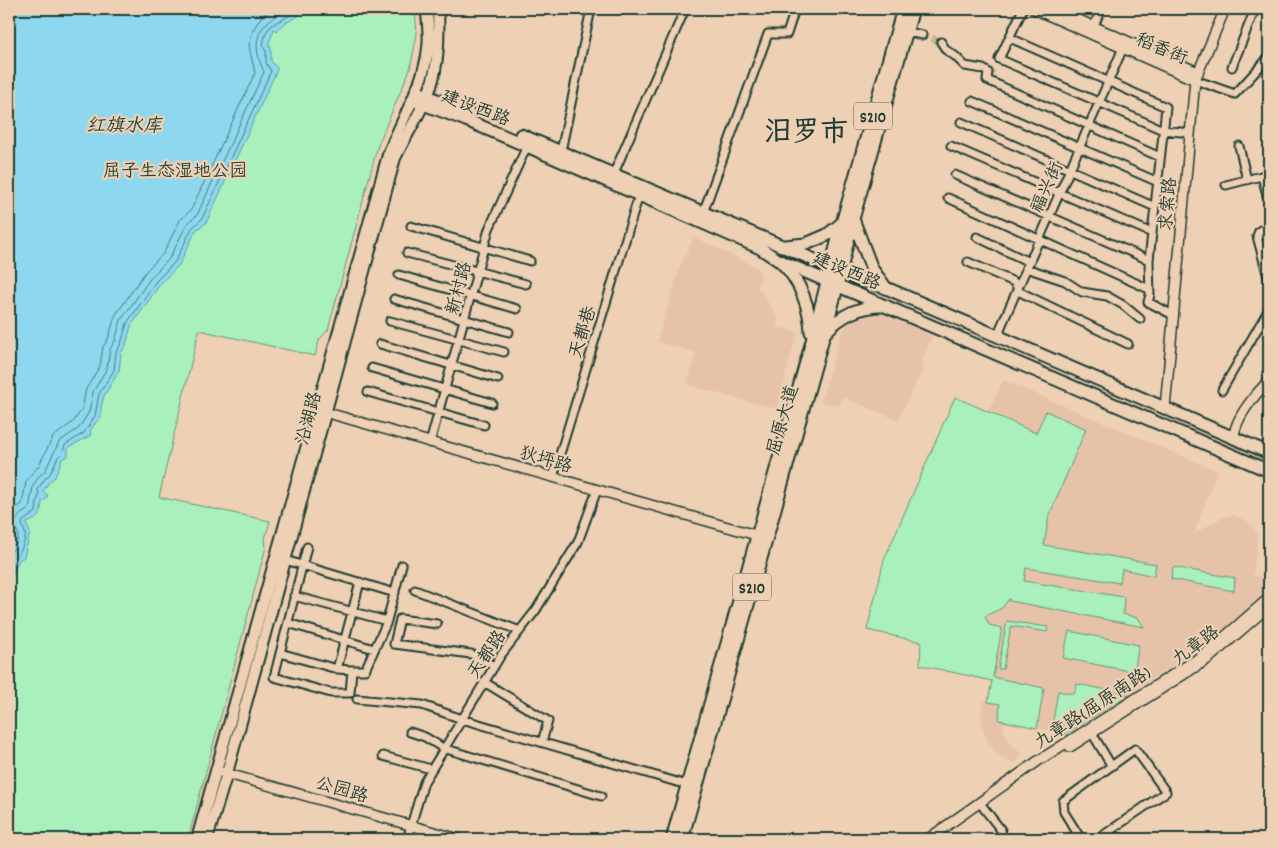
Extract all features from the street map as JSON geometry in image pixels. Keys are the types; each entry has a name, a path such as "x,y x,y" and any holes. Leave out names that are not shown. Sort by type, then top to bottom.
{"main road":[{"name":"沿湖路","path":"427,9 433,50"},
{"name":"沿湖路","path":"207,839 285,560 321,411 388,155 396,135 420,98 431,87 438,9"},
{"name":"屈原大道","path":"672,839 823,336 835,269 903,9"},
{"name":"屈原大道","path":"848,221 913,9"},
{"name":"建设西路","path":"420,98 614,173 703,213 835,269 886,288 1269,453"},
{"name":"建设西路","path":"420,98 466,120 760,248 778,260 1269,470"},
{"path":"783,246 806,244 827,235 848,221 872,269 886,288"},
{"path":"778,260 794,277 807,307 810,317 812,341"},
{"name":"屈原大道","path":"682,839 812,341 833,282"},
{"path":"823,336 838,320 852,313 873,306 890,307"},
{"name":"沿湖路","path":"197,839 280,547 321,411"}],"street":[{"path":"561,152 591,9"},
{"path":"614,173 685,9"},
{"path":"703,213 768,34 788,34 795,9"},
{"path":"1023,9 999,59 1163,130 1190,133"},
{"name":"稻香街","path":"1034,9 1092,30 1123,48 1197,76"},
{"path":"1054,9 1092,30 1235,94 1269,57"},
{"path":"1092,30 1100,9"},
{"name":"求索路","path":"1165,408 1197,76 1224,9"},
{"path":"1232,67 1255,9"},
{"path":"907,32 922,36"},
{"path":"1010,38 1166,107 1149,260 1150,295 1148,302 1173,315"},
{"path":"942,42 946,50 956,56 965,66 983,69 988,72 987,80 1160,158"},
{"name":"福兴街","path":"1001,338 1000,329 1123,48"},
{"path":"972,101 1158,182"},
{"path":"961,122 1155,207"},
{"name":"新村路","path":"430,443 489,229 527,146"},
{"path":"951,146 1152,233"},
{"path":"1239,146 1247,180"},
{"path":"955,175 1149,260"},
{"path":"1226,185 1266,175 1269,203"},
{"name":"天都巷","path":"553,477 639,195"},
{"path":"948,198 1149,289"},
{"path":"411,226 530,261"},
{"path":"1269,226 1258,231 1257,236 1269,281"},
{"path":"977,238 1028,265 1065,281 1082,292 1107,296 1123,305 1140,319"},
{"path":"407,253 526,284"},
{"path":"968,262 1014,282 1020,292 1128,344"},
{"path":"399,275 517,309"},
{"path":"394,299 509,332"},
{"path":"1222,390 1269,309"},
{"path":"390,321 504,352"},
{"path":"380,344 498,379"},
{"path":"372,368 492,403"},
{"path":"1234,438 1234,431 1245,409 1269,381"},
{"path":"368,392 484,425"},
{"name":"狄坪路","path":"321,411 762,537"},
{"name":"天都路","path":"407,839 424,782 431,769 494,666 536,610 578,542 596,490"},
{"path":"307,548 274,677 331,693 350,693 352,670"},
{"path":"285,560 395,593"},
{"path":"280,653 337,669 365,670 387,621 402,565"},
{"path":"337,669 360,582"},
{"path":"415,590 520,631"},
{"path":"294,596 387,621"},
{"name":"九章路(屈原南路)","path":"928,839 1038,762 1204,654 1269,598"},
{"name":"九章路","path":"936,839 1092,733 1208,659 1269,606"},
{"path":"437,624 400,619 394,644 471,654 494,666"},
{"path":"288,623 374,649"},
{"path":"484,682 548,721 542,742"},
{"path":"356,699 422,705 462,719 687,785"},
{"path":"410,732 425,737 443,748 601,796"},
{"path":"1092,733 1111,765"},
{"path":"1081,839 1064,812 1063,801 1135,748 1166,792 1098,839"},
{"path":"383,756 431,769"},
{"name":"公园路","path":"216,770 459,839"},
{"path":"983,807 1000,830 1003,839"},
{"path":"1114,839 1122,839"}],"shaded area":[{"path":"694,237 756,267 761,275 757,290 761,291 778,319 776,327 797,332 777,409 687,385 696,353 657,342 680,266"},
{"path":"869,314 882,314 933,335 921,362 925,364 898,420 843,397 840,406 821,402 841,333 848,323"},
{"path":"1003,380 1217,471 1194,534 1223,517 1234,515 1247,521 1258,535 1253,576 1261,577 1269,569 1269,594 1202,647 1066,734 1004,722 1003,731 1021,755 1016,763 1009,762 997,753 988,742 982,726 981,715 984,701 988,702 992,681 920,665 921,642 867,630 884,560 955,397 988,412"}],"green space":[{"name":"屈子生态湿地公园","path":"9,9 415,9 417,34 410,69 378,145 328,330 319,340 315,356 199,330 159,497 270,521 265,539 266,547 188,839 9,839"},
{"path":"955,397 1036,433 1046,411 1086,429 1049,516 1044,545 1156,564 1154,576 1122,569 1120,583 1026,568 1024,581 1124,597 1123,614 1138,618 1144,627 1010,601 1009,599 1002,608 985,616 989,625 1002,628 993,677 1044,688 1037,728 999,720 1000,704 988,702 992,681 920,665 921,642 867,630 884,560"},
{"path":"1173,567 1235,578 1234,591 1171,579"},
{"path":"1007,621 1048,627 1047,632 1011,626 1003,669 998,669"},
{"path":"1069,631 1139,645 1134,672 1063,658"},
{"path":"1077,684 1129,694 1066,734 1061,733 1063,724 1053,721 1058,691 1074,694"}],"water":[{"name":"红旗水库","path":"9,9 300,9 298,16 284,24 277,31 274,29 268,46 271,47 271,61 277,70 206,223 196,230 179,265 161,283 131,326 126,345 121,353 119,371 104,396 101,417 90,431 91,435 68,448 68,456 62,459 55,477 48,483 43,492 48,495 47,498 42,502 39,516 27,523 30,532 24,557 19,560 9,583"}],"tunnel":[{"path":"922,35 941,42"}],"district":[{"name":"汨罗市","path":"806,130"}]}
